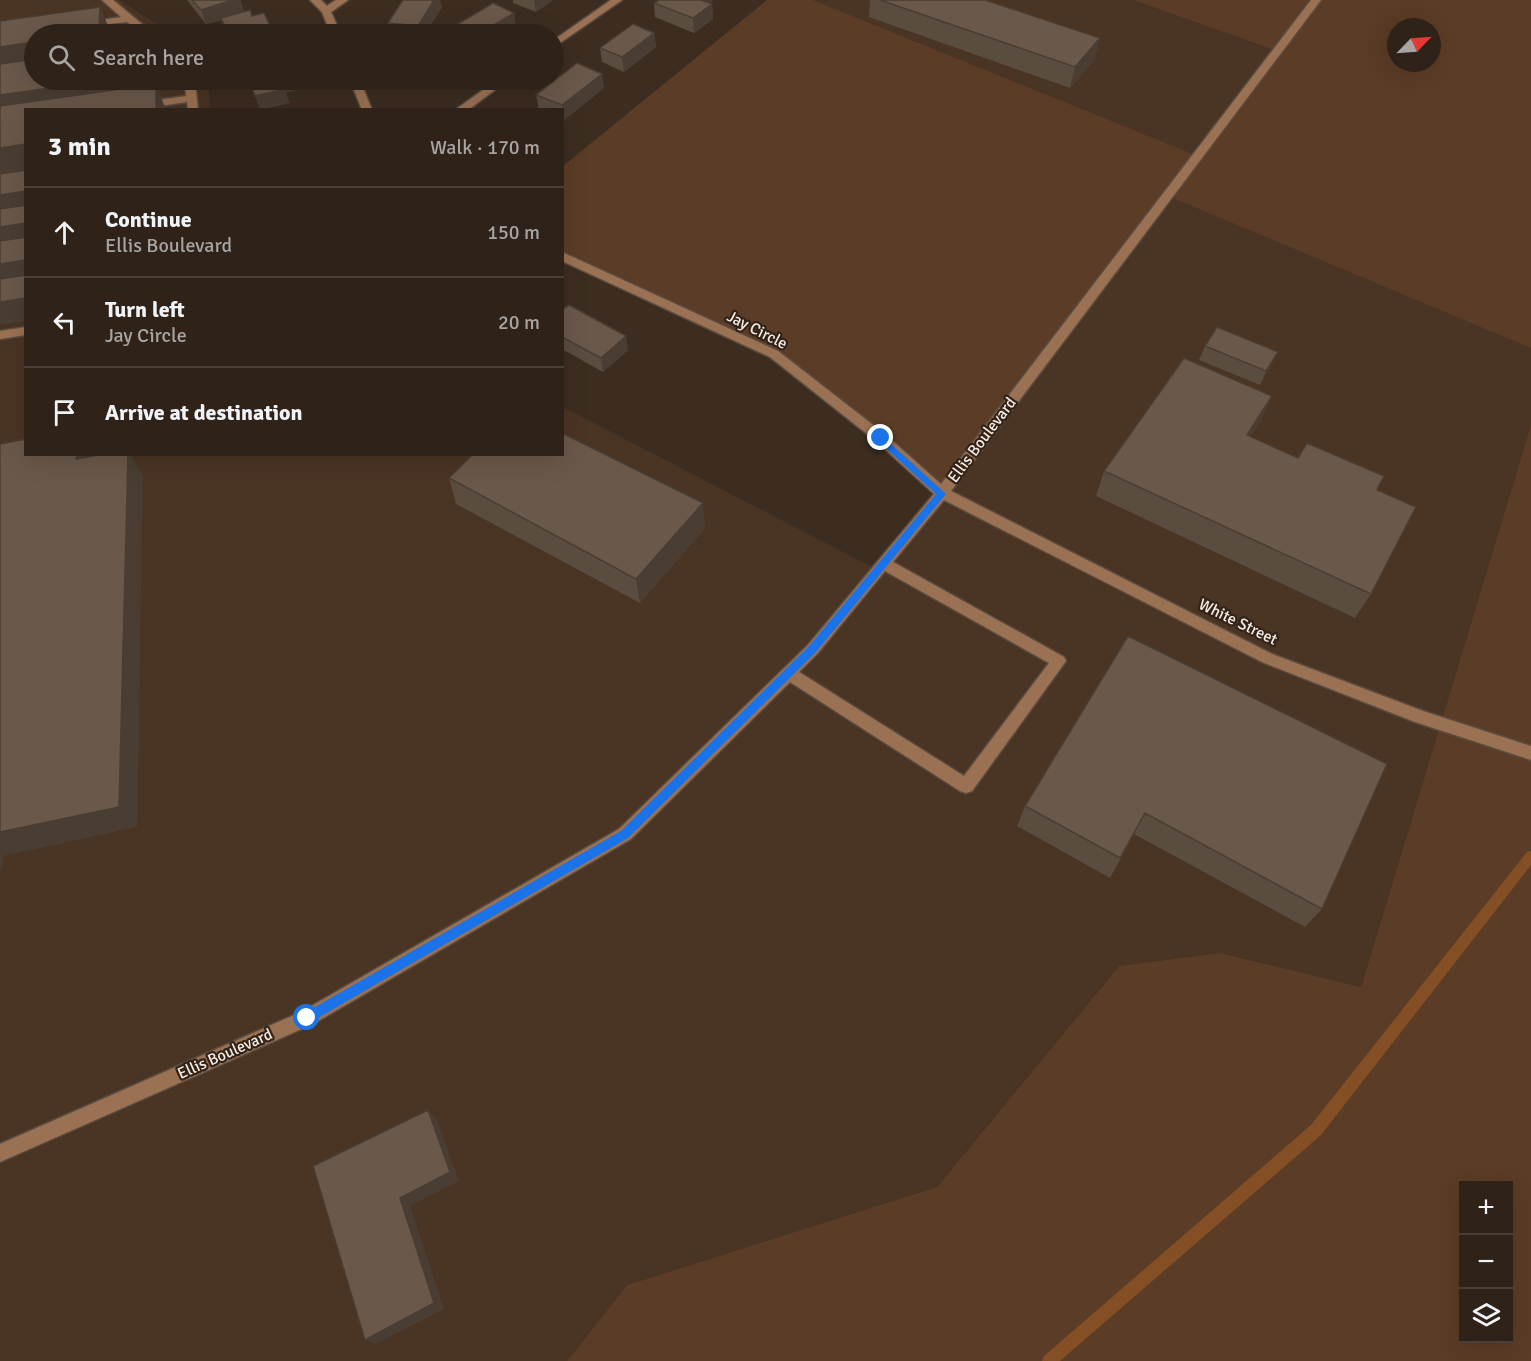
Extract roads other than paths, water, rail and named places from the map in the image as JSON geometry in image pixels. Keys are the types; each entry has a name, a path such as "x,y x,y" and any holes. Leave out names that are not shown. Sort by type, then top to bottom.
{"street":[{"path":"107,0 136,24"},
{"path":"315,0 326,11 332,24"},
{"path":"326,11 344,0"},
{"path":"564,37 617,0"},
{"name":"Ellis Boulevard","path":"0,1153 307,1018 625,834 813,649 942,494 1316,0"},
{"path":"93,24 129,19"},
{"path":"191,90 192,108"},
{"path":"359,90 366,108"},
{"path":"463,108 489,90"},
{"path":"121,108 191,98"},
{"name":"Jay Circle","path":"564,257 774,354 881,438 942,494"},
{"path":"0,335 24,331"},
{"name":"White Street","path":"942,494 1267,658 1420,717 1531,753"},
{"path":"788,673 966,786 1059,661 884,564"}],"waterway":[{"path":"1049,1361 1316,1130 1531,856"}]}
